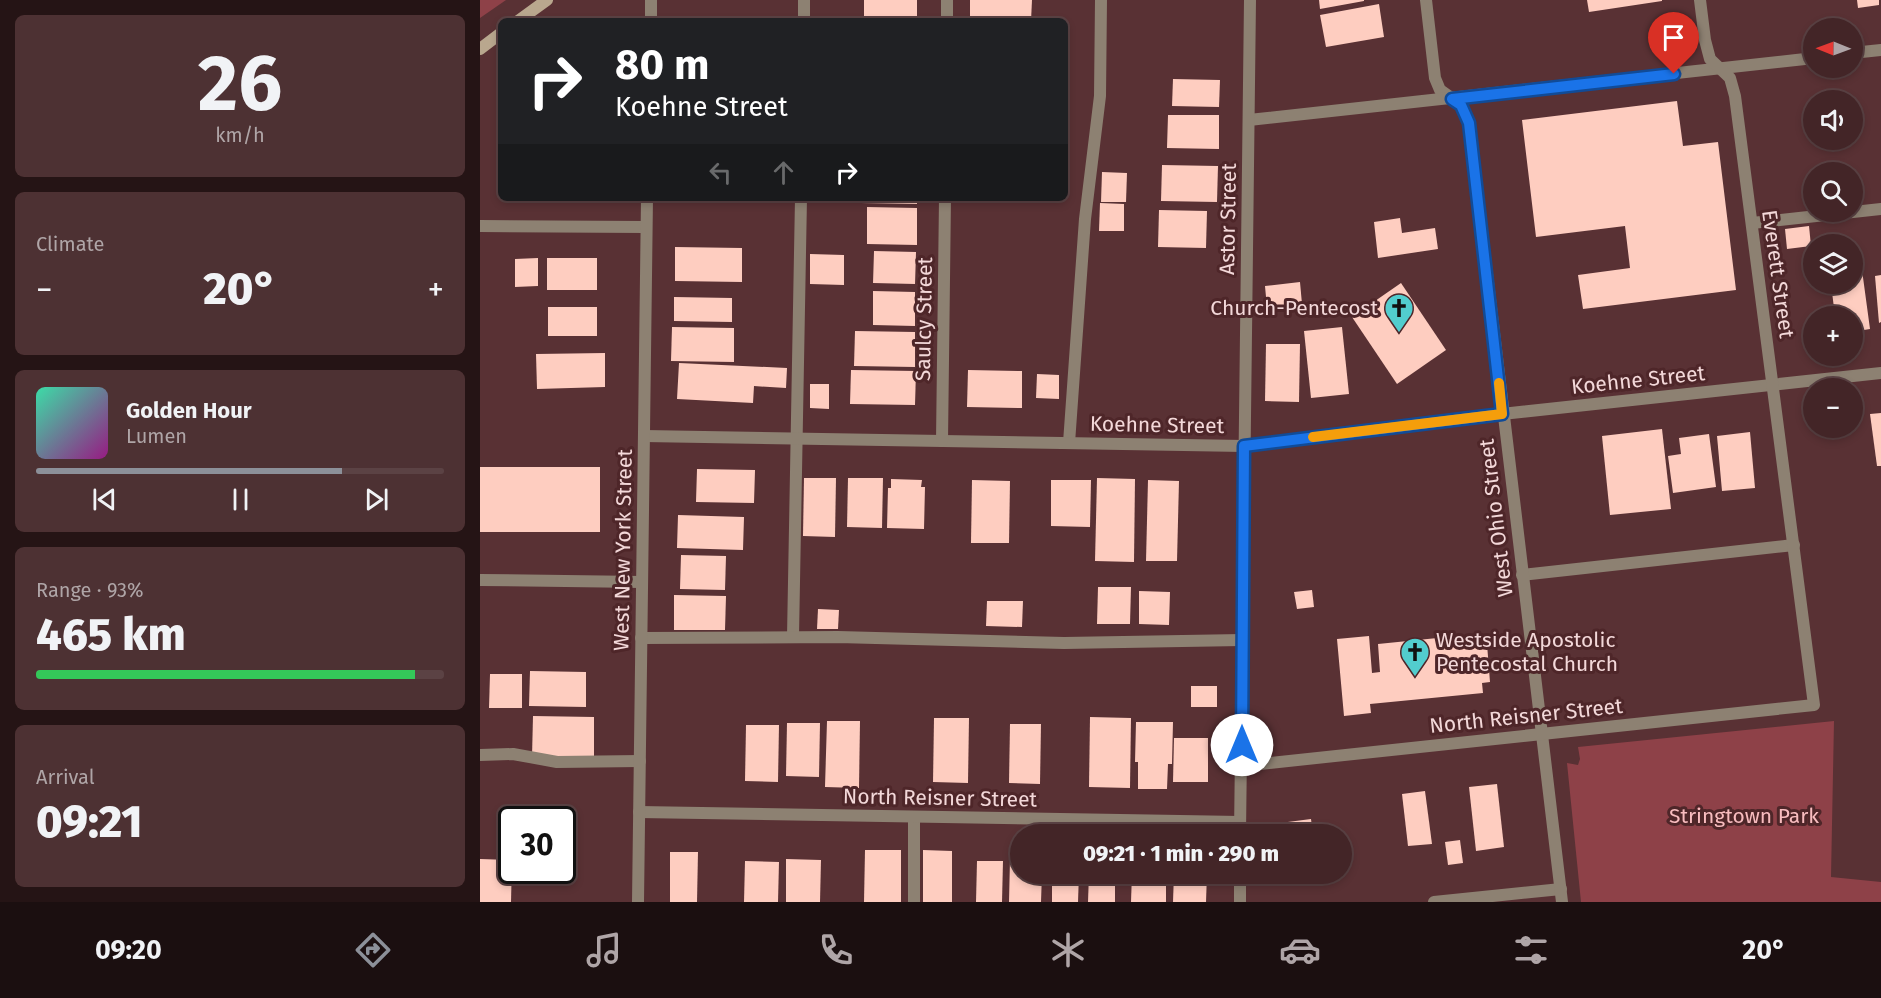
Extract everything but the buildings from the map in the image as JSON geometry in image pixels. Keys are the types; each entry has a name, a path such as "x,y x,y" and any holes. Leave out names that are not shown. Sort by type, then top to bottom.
{"main road":[{"path":"522,18 547,0"},
{"path":"480,49 498,35"}],"street":[{"path":"651,0 651,18"},
{"path":"804,0 804,18"},
{"path":"947,0 947,18"},
{"path":"1069,443 1085,219 1100,96 1101,0"},
{"name":"Astor Street","path":"1240,824 1250,0"},
{"name":"West Ohio Street","path":"1426,0 1434,74 1440,90 1461,105 1469,123 1561,896"},
{"name":"Everett Street","path":"1700,0 1706,48 1710,59 1730,78 1735,96 1814,705"},
{"path":"1863,52 1881,50"},
{"path":"1249,120 1803,59"},
{"name":"West New York Street","path":"638,902 647,201"},
{"path":"793,637 801,201"},
{"name":"Saulcy Street","path":"942,441 945,201"},
{"path":"1752,223 1881,209"},
{"path":"480,226 646,227"},
{"name":"Koehne Street","path":"644,436 1244,446 1502,414 1881,373"},
{"path":"1522,575 1794,545"},
{"path":"480,580 642,582"},
{"path":"641,638 793,637 1064,643 1242,640"},
{"name":"North Reisner Street","path":"1241,766 1814,705"},
{"path":"480,755 513,754 557,762 640,761"},
{"name":"North Reisner Street","path":"639,812 914,817 1121,824"},
{"path":"914,817 914,902"},
{"path":"1240,884 1240,902"},
{"path":"1434,902 1561,896"}],"green space":[{"path":"480,0 506,0 480,18"},
{"name":"Stringtown Park","path":"1834,721 1831,877 1881,882 1881,902 1581,902 1567,763 1578,765 1580,759 1578,747"}],"slow traffic":[{"path":"1313,437 1502,414 1499,383"}],"place":[{"name":"Church-Pentecost","path":"1399,334"},
{"name":"Westside Apostolic Pentecostal Church","path":"1415,678"}],"route":[{"path":"1242,745 1244,446 1502,414 1469,123 1461,105 1452,99 1674,74"}]}
